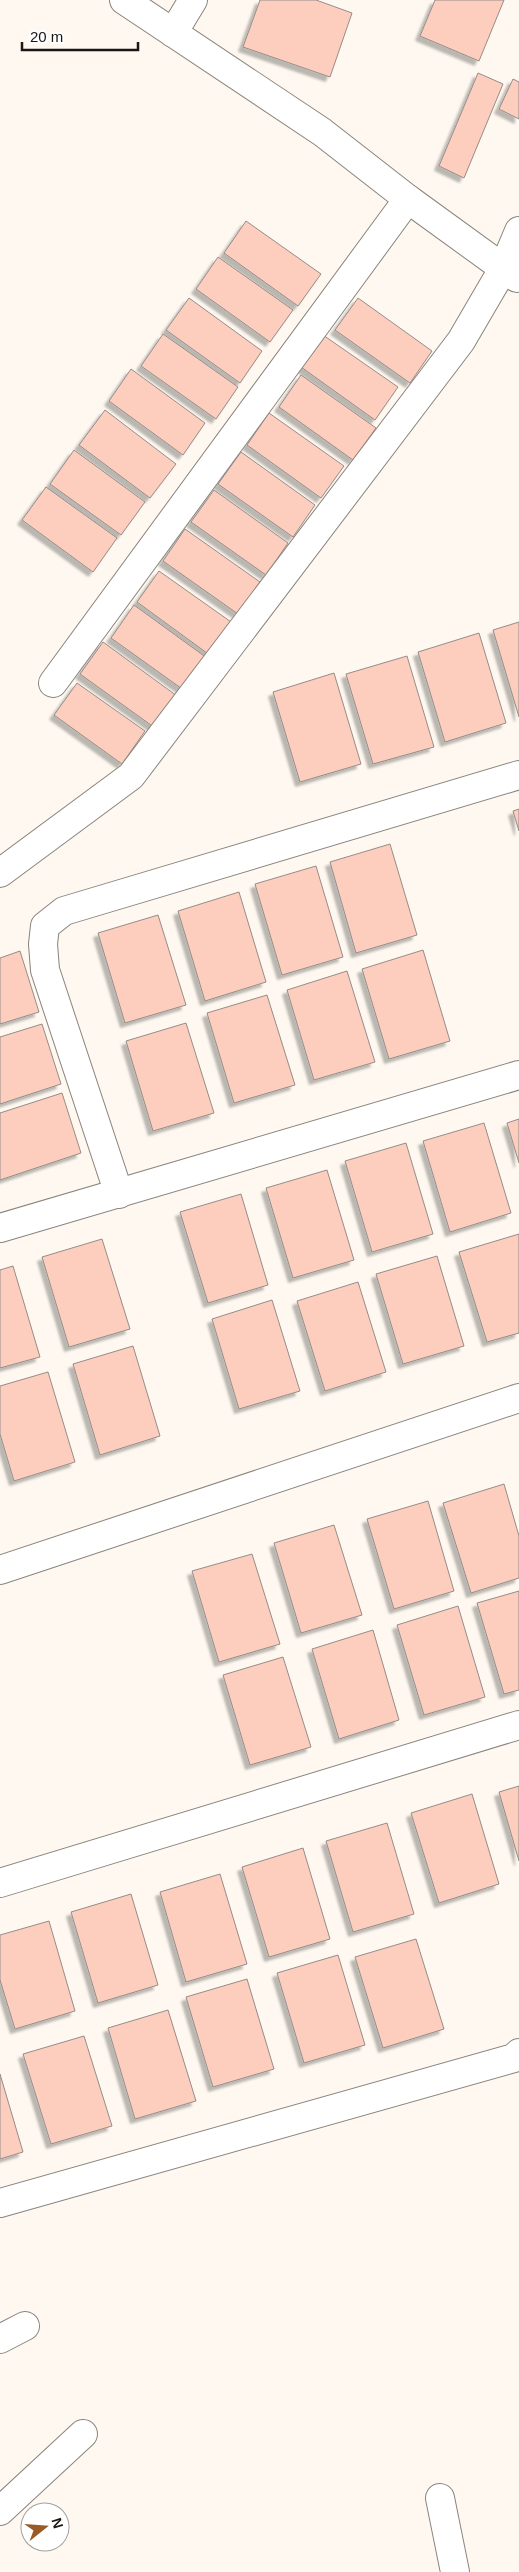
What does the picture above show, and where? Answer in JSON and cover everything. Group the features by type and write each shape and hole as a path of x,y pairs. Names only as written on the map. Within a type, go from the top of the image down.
{"street":[{"path":"124,0 322,132 408,199 511,274"},
{"path":"173,32 193,0"},
{"path":"53,683 408,199"},
{"path":"0,873 131,776 511,274 519,231"},
{"path":"119,1194 45,970 44,926 64,911 519,775"},
{"path":"0,1228 519,1075"},
{"path":"0,1570 519,1398"},
{"path":"0,1883 519,1725"},
{"path":"0,2203 514,2058 519,2053"},
{"path":"0,2339 25,2326"},
{"path":"0,2511 83,2434"},
{"path":"440,2498 455,2572"}],"building":[{"path":"260,0 316,0 352,13 330,77 243,47"},
{"path":"435,0 504,0 479,61 420,36"},
{"path":"478,73 503,84 464,178 439,166"},
{"path":"513,79 519,82 519,119 499,109"},
{"path":"246,221 321,274 298,306 224,253"},
{"path":"218,257 293,310 270,342 196,289"},
{"path":"189,298 262,351 240,383 166,330"},
{"path":"358,298 432,351 410,383 335,330"},
{"path":"163,334 238,387 216,419 141,366"},
{"path":"323,335 398,387 375,420 301,367"},
{"path":"131,369 205,423 183,455 109,401"},
{"path":"301,375 376,428 353,460 279,407"},
{"path":"105,410 176,464 150,498 79,445"},
{"path":"269,413 344,466 321,498 247,445"},
{"path":"74,450 145,502 121,535 50,484"},
{"path":"241,452 315,505 293,537 218,484"},
{"path":"46,487 117,538 93,572 22,520"},
{"path":"214,490 288,543 266,575 191,522"},
{"path":"185,529 260,582 238,614 163,561"},
{"path":"159,571 234,624 211,656 137,602"},
{"path":"134,605 207,658 185,691 111,638"},
{"path":"519,622 519,717 493,630"},
{"path":"479,633 506,723 445,742 418,652"},
{"path":"103,642 177,696 155,728 80,674"},
{"path":"407,656 434,747 373,764 346,674"},
{"path":"334,673 361,764 300,782 273,692"},
{"path":"77,683 145,731 122,764 54,715"},
{"path":"519,809 519,831 513,811"},
{"path":"390,844 417,935 356,953 330,862"},
{"path":"316,866 343,957 282,975 255,884"},
{"path":"239,892 266,982 205,1001 178,911"},
{"path":"158,915 186,1005 125,1023 98,933"},
{"path":"423,950 450,1041 389,1059 362,969"},
{"path":"20,951 39,1012 0,1024 0,958"},
{"path":"347,971 375,1062 314,1080 287,990"},
{"path":"267,995 295,1085 234,1103 207,1013"},
{"path":"186,1023 214,1113 153,1131 126,1041"},
{"path":"42,1024 61,1084 0,1104 0,1037"},
{"path":"62,1093 81,1153 0,1180 0,1113"},
{"path":"519,1119 519,1163 507,1123"},
{"path":"484,1123 511,1213 450,1232 423,1141"},
{"path":"406,1143 433,1234 372,1252 345,1161"},
{"path":"327,1170 354,1260 293,1278 266,1188"},
{"path":"241,1194 268,1285 208,1303 180,1212"},
{"path":"519,1234 519,1333 487,1342 459,1252"},
{"path":"102,1239 130,1329 69,1347 42,1257"},
{"path":"437,1256 464,1346 403,1364 376,1274"},
{"path":"13,1266 40,1357 0,1368 0,1270"},
{"path":"358,1282 386,1372 325,1391 297,1301"},
{"path":"272,1300 300,1391 239,1409 212,1319"},
{"path":"133,1346 160,1436 100,1455 73,1364"},
{"path":"48,1372 75,1462 14,1481 0,1434 0,1386"},
{"path":"504,1484 519,1536 519,1578 471,1593 443,1503"},
{"path":"428,1501 454,1591 394,1609 367,1519"},
{"path":"334,1525 362,1615 301,1633 274,1543"},
{"path":"252,1554 280,1644 219,1662 192,1571"},
{"path":"519,1591 519,1690 504,1694 477,1603"},
{"path":"458,1606 485,1697 424,1715 397,1625"},
{"path":"373,1630 399,1720 339,1739 312,1649"},
{"path":"283,1657 311,1747 250,1765 223,1675"},
{"path":"519,1786 519,1861 499,1792"},
{"path":"472,1794 499,1884 439,1903 411,1813"},
{"path":"387,1823 414,1914 353,1932 326,1841"},
{"path":"303,1848 330,1939 269,1957 242,1867"},
{"path":"220,1874 247,1964 186,1982 160,1892"},
{"path":"131,1894 158,1985 98,2003 71,1912"},
{"path":"49,1921 75,2011 15,2029 0,1980 0,1935"},
{"path":"416,1939 444,2029 383,2048 355,1957"},
{"path":"338,1955 365,2045 304,2063 277,1973"},
{"path":"247,1979 274,2069 213,2087 186,1997"},
{"path":"168,2010 196,2101 135,2119 108,2028"},
{"path":"84,2036 112,2126 51,2144 23,2054"},
{"path":"0,2074 23,2152 0,2159"}]}
